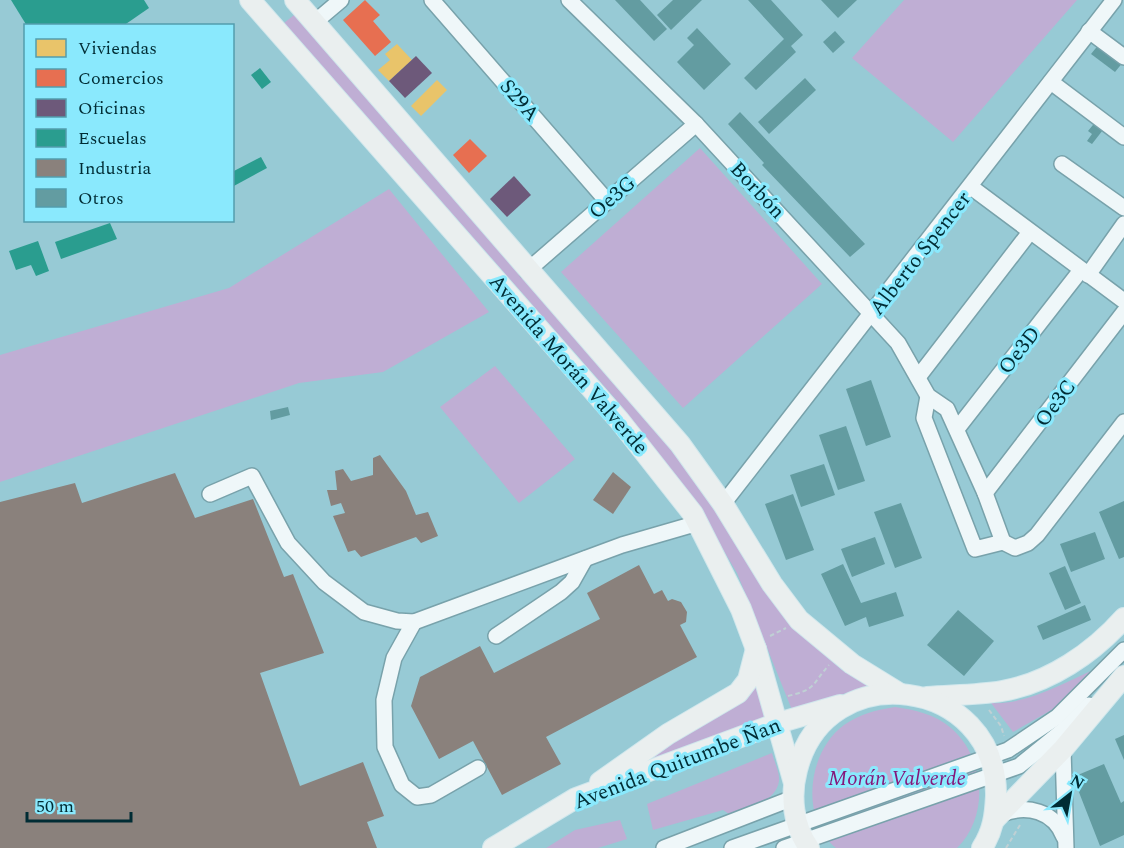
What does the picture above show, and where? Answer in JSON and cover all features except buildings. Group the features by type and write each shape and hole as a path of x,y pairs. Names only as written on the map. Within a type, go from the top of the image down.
{"main road":[{"name":"Avenida Morán Valverde","path":"250,0 619,420 657,466 698,523 759,644 804,841"},
{"name":"Avenida Morán Valverde","path":"295,0 527,271 680,444 723,504 772,584 799,620 839,654 899,693"},
{"path":"268,22 295,0"},
{"path":"793,791 801,754 817,728 840,708 868,696 899,693 927,697 1002,691 1045,677 1082,656 1124,618"},
{"path":"576,798 668,734 738,693 748,680 759,644"},
{"path":"984,845 999,816 1063,749 1124,676"},
{"name":"Avenida Quitumbe Ñan","path":"493,848 576,798 778,723 868,696"},
{"path":"927,697 955,712 976,732 993,766 999,816"}],"street":[{"path":"315,22 341,0"},
{"name":"S29A","path":"432,0 608,201"},
{"name":"Borbón","path":"569,0 696,124 898,343 919,376 928,396 947,409 985,493 1003,542 975,549 924,418 928,396"},
{"name":"Alberto Spencer","path":"723,504 1114,0"},
{"path":"1089,31 1124,57"},
{"path":"1051,82 1124,136"},
{"name":"Oe3G","path":"527,271 696,124"},
{"path":"1062,164 1124,208"},
{"path":"971,187 1124,302"},
{"name":"Oe3D","path":"957,429 1124,224"},
{"path":"919,376 1030,232"},
{"name":"Oe3C","path":"985,493 1124,312"},
{"path":"1003,542 1015,548 1028,543 1037,535 1124,422"},
{"path":"210,494 252,476 288,543 324,582 364,612 414,622 585,559 698,523"},
{"path":"496,636 561,592 572,582 585,559"},
{"path":"414,622 394,658 384,700 385,747 402,785 417,797 431,795 478,768"},
{"path":"993,766 1008,750 1057,717 1124,650"},
{"path":"784,848 993,766 1018,766 1067,728 1124,667"},
{"path":"1063,749 1066,844"},
{"path":"664,848 793,791"},
{"path":"999,816 1020,809 1039,812 1056,823 1066,844"},
{"path":"732,848 804,841"}],"path":[{"path":"759,644 793,624"},
{"path":"772,700 806,692 816,685 839,654"}],"green space":[{"path":"904,0 1077,0 953,142 852,58"},
{"path":"294,15 614,376 696,478 790,624 842,670 869,686 792,710 737,573 697,506 619,403 284,23"},
{"path":"700,148 822,284 683,408 561,272"},
{"path":"389,189 489,312 383,372 299,383 0,482 0,355 229,288"},
{"path":"495,366 575,459 519,503 440,407"},
{"path":"1095,669 1055,708 1013,732 991,703 1004,703 1031,697"},
{"path":"756,686 767,718 624,773"},
{"name":"Morán Valverde","path":"895,707 924,713 945,723 962,740 971,754 977,770 979,804 968,835 957,848 836,848 824,835 817,820 813,803 816,768 822,752 832,737 844,725 856,718"},
{"path":"772,753 779,781 777,788 766,800 729,814 723,810 653,830 647,804"},
{"path":"620,820 627,839 598,848 546,848 575,830"}]}
